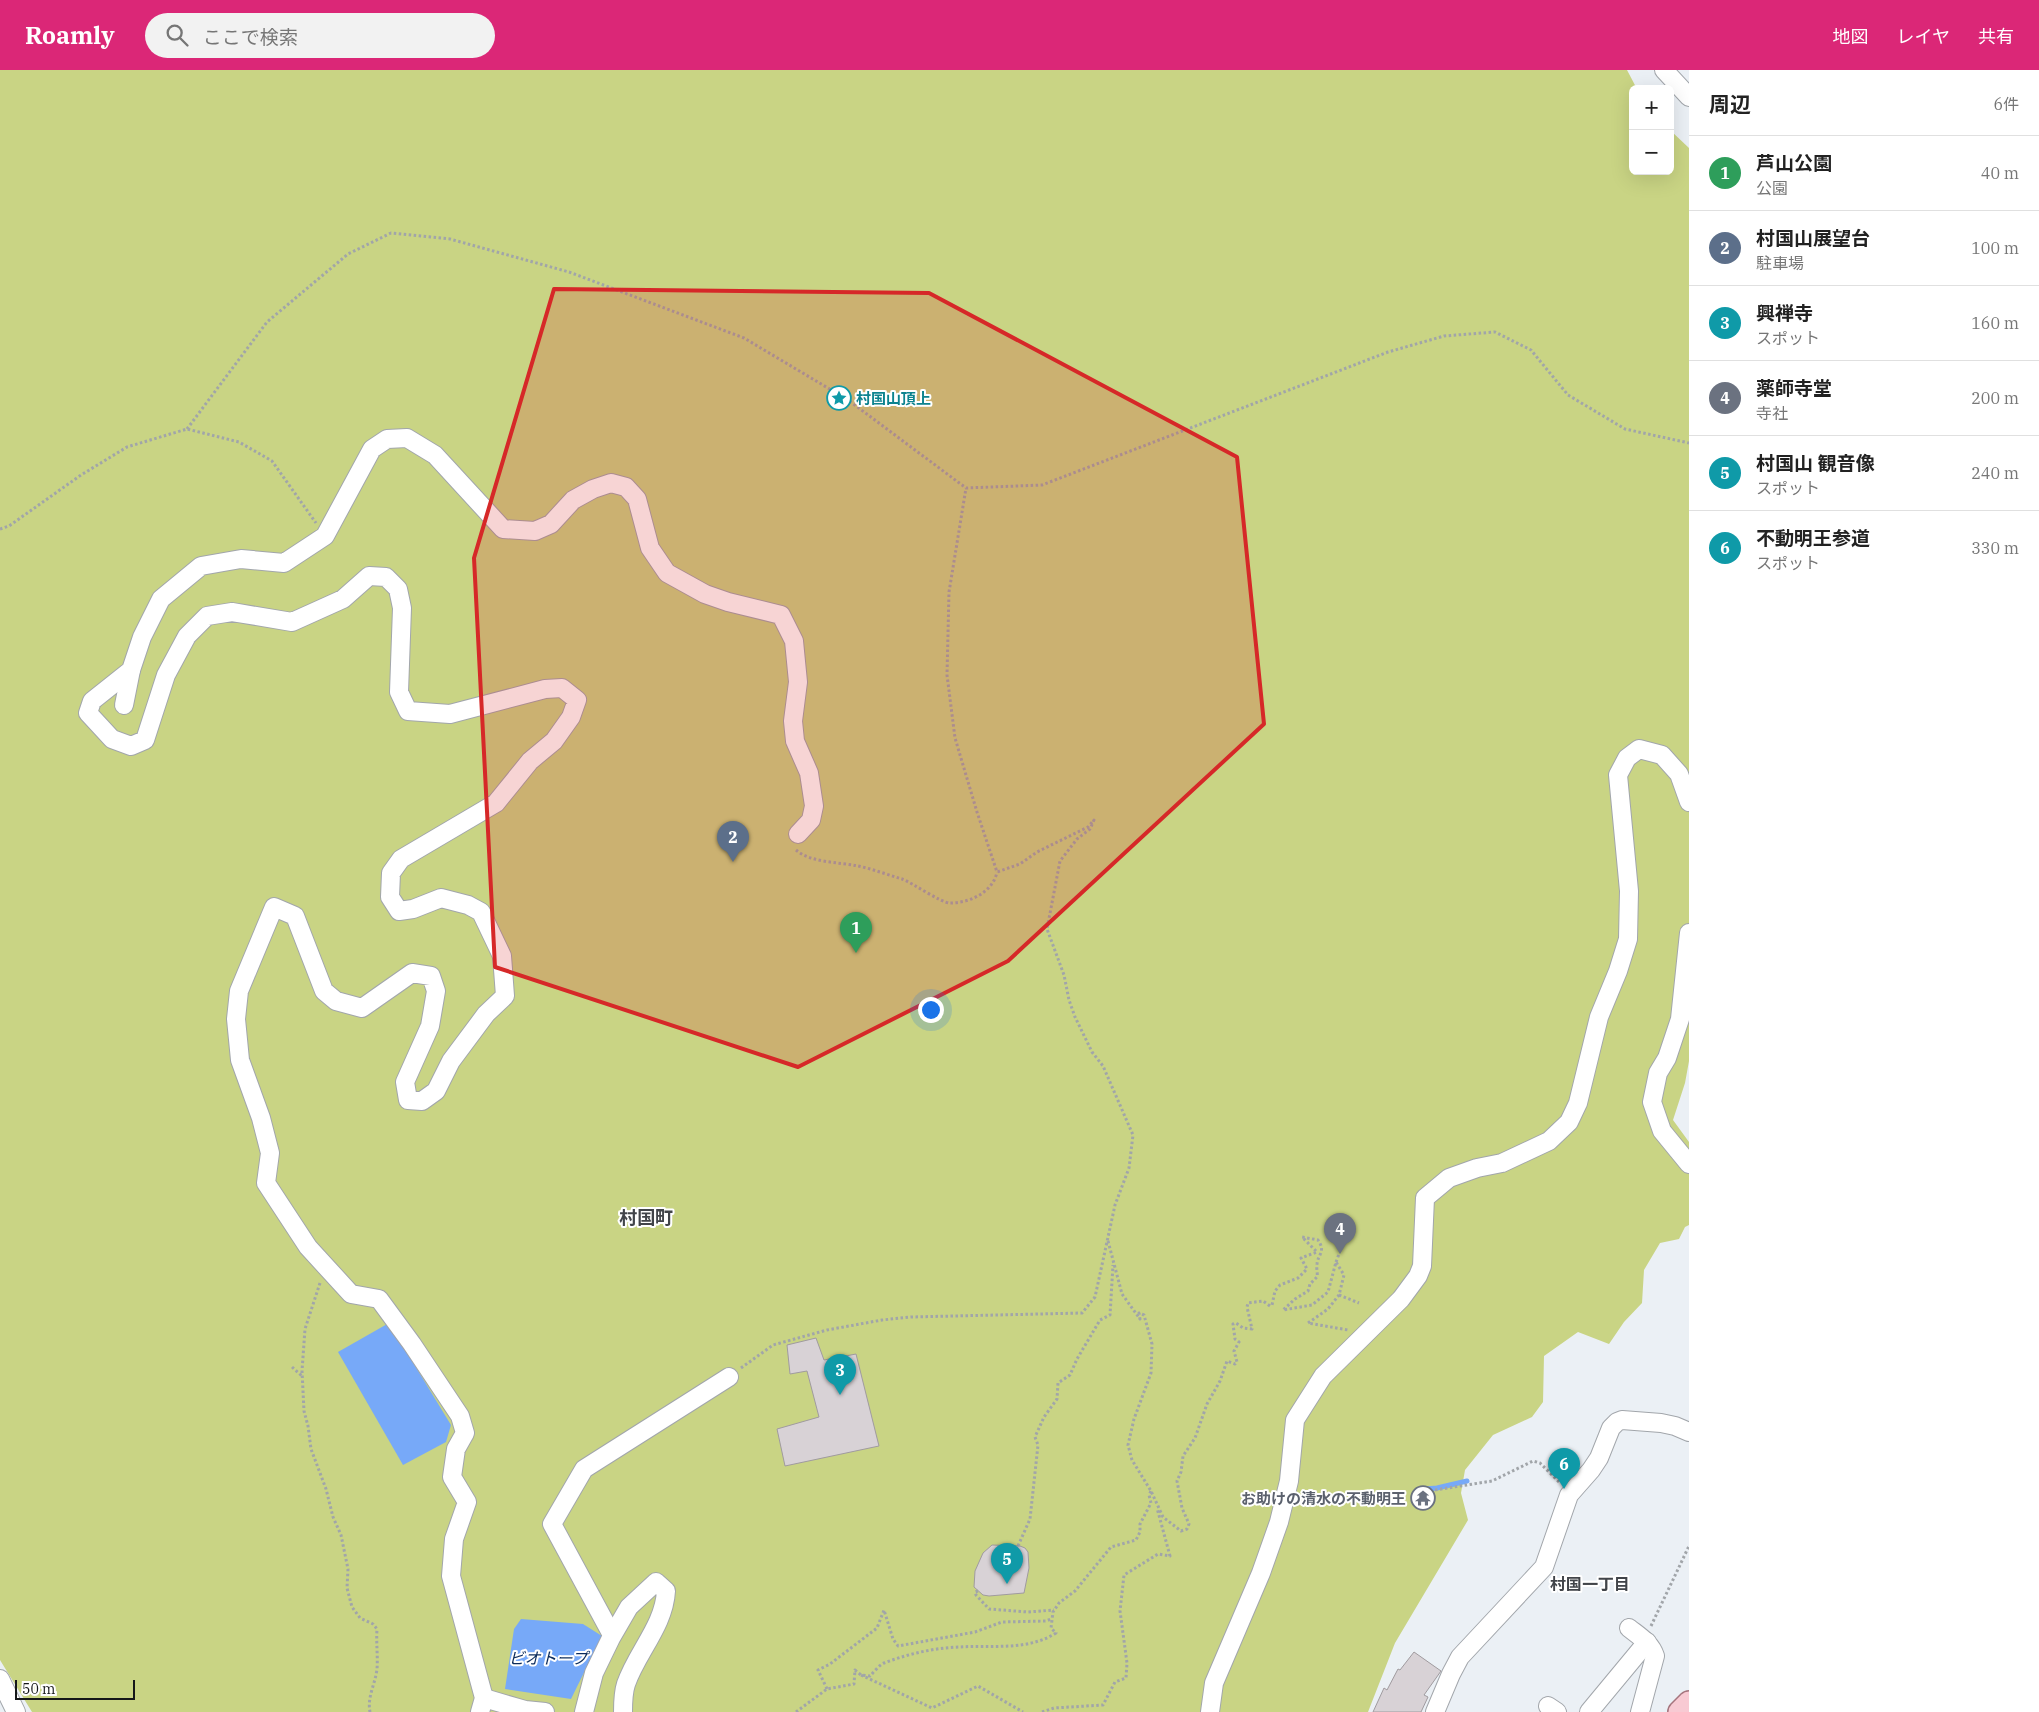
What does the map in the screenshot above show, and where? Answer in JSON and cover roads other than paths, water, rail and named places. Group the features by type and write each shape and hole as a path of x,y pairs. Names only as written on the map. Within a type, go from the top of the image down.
{"main road":[{"path":"1679,1712 1689,1702"}],"street":[{"path":"1664,70 1689,97"},
{"path":"124,705 142,637 161,599 201,566 241,559 284,563 325,536 372,449 387,439 407,438 435,455 503,528 535,531 551,524 573,500 593,488 611,483 626,487 637,499 650,548 668,574 705,594 728,602 781,615 794,641 798,682 793,721 795,741 809,773 814,806 811,820 798,834"},
{"path":"132,670 92,701 88,713 112,739 131,746 145,740 166,675 187,636 207,616 232,612 292,622 343,599 369,576 386,577 398,589 402,608 399,692 408,711 450,714 545,689 562,688 577,700 571,717 554,741 530,761 496,803 401,859 391,873 390,897 399,911 413,910 441,898 468,905 481,912 502,956 505,996 486,1014 451,1061 436,1091 422,1101 408,1100 405,1082 430,1026 436,992 431,976 412,973 362,1008 336,1001 324,991 295,916 274,908 239,991 236,1019 240,1060 262,1118 270,1153 266,1183 308,1247 351,1294 378,1300 412,1344 460,1416 465,1433 456,1449 452,1477 467,1502 454,1539 451,1576 482,1705 545,1712"},
{"path":"1210,1712 1214,1683 1261,1573 1279,1522 1289,1481 1296,1420 1323,1376 1401,1299 1418,1276 1423,1258 1422,1227 1425,1198 1449,1178 1477,1168 1502,1163 1549,1141 1568,1122 1578,1103 1599,1018 1618,971 1628,939 1629,890 1618,775 1627,758 1639,750 1662,754 1679,774 1689,802"},
{"path":"1689,934 1680,1019 1667,1058 1658,1073 1652,1102 1662,1131 1689,1164"},
{"path":"612,1635 552,1524 584,1469 729,1377"},
{"path":"1435,1712 1460,1657 1544,1567 1571,1492 1592,1470 1611,1428 1622,1420 1661,1423 1689,1432"},
{"path":"584,1712 594,1673 612,1635 629,1607 656,1582 666,1591 665,1605 646,1647 625,1686 624,1712"},
{"path":"1629,1628 1646,1641 1652,1648 1655,1656 1640,1712"},
{"path":"1589,1712 1646,1641"},
{"path":"0,1679 16,1712"}],"water":[{"path":"389,1323 451,1425 446,1442 403,1465 338,1352"},
{"name":"ビオトープ","path":"521,1619 583,1624 602,1636 571,1699 505,1689 514,1629"}],"waterway":[{"path":"1425,1489 1467,1481"}],"place":[{"name":"村国山頂上","path":"839,398"},
{"name":"村国山展望台","path":"733,862"},
{"name":"芦山公園","path":"856,953"},
{"name":"薬師寺堂","path":"1340,1254"},
{"name":"興禅寺","path":"840,1395"},
{"name":"不動明王参道","path":"1564,1489"},
{"name":"お助けの清水の不動明王","path":"1423,1498"},
{"name":"村国山 観音像","path":"1007,1584"}],"district":[{"name":"村国町","path":"646,1217"},
{"name":"村国一丁目","path":"1590,1584"}]}
